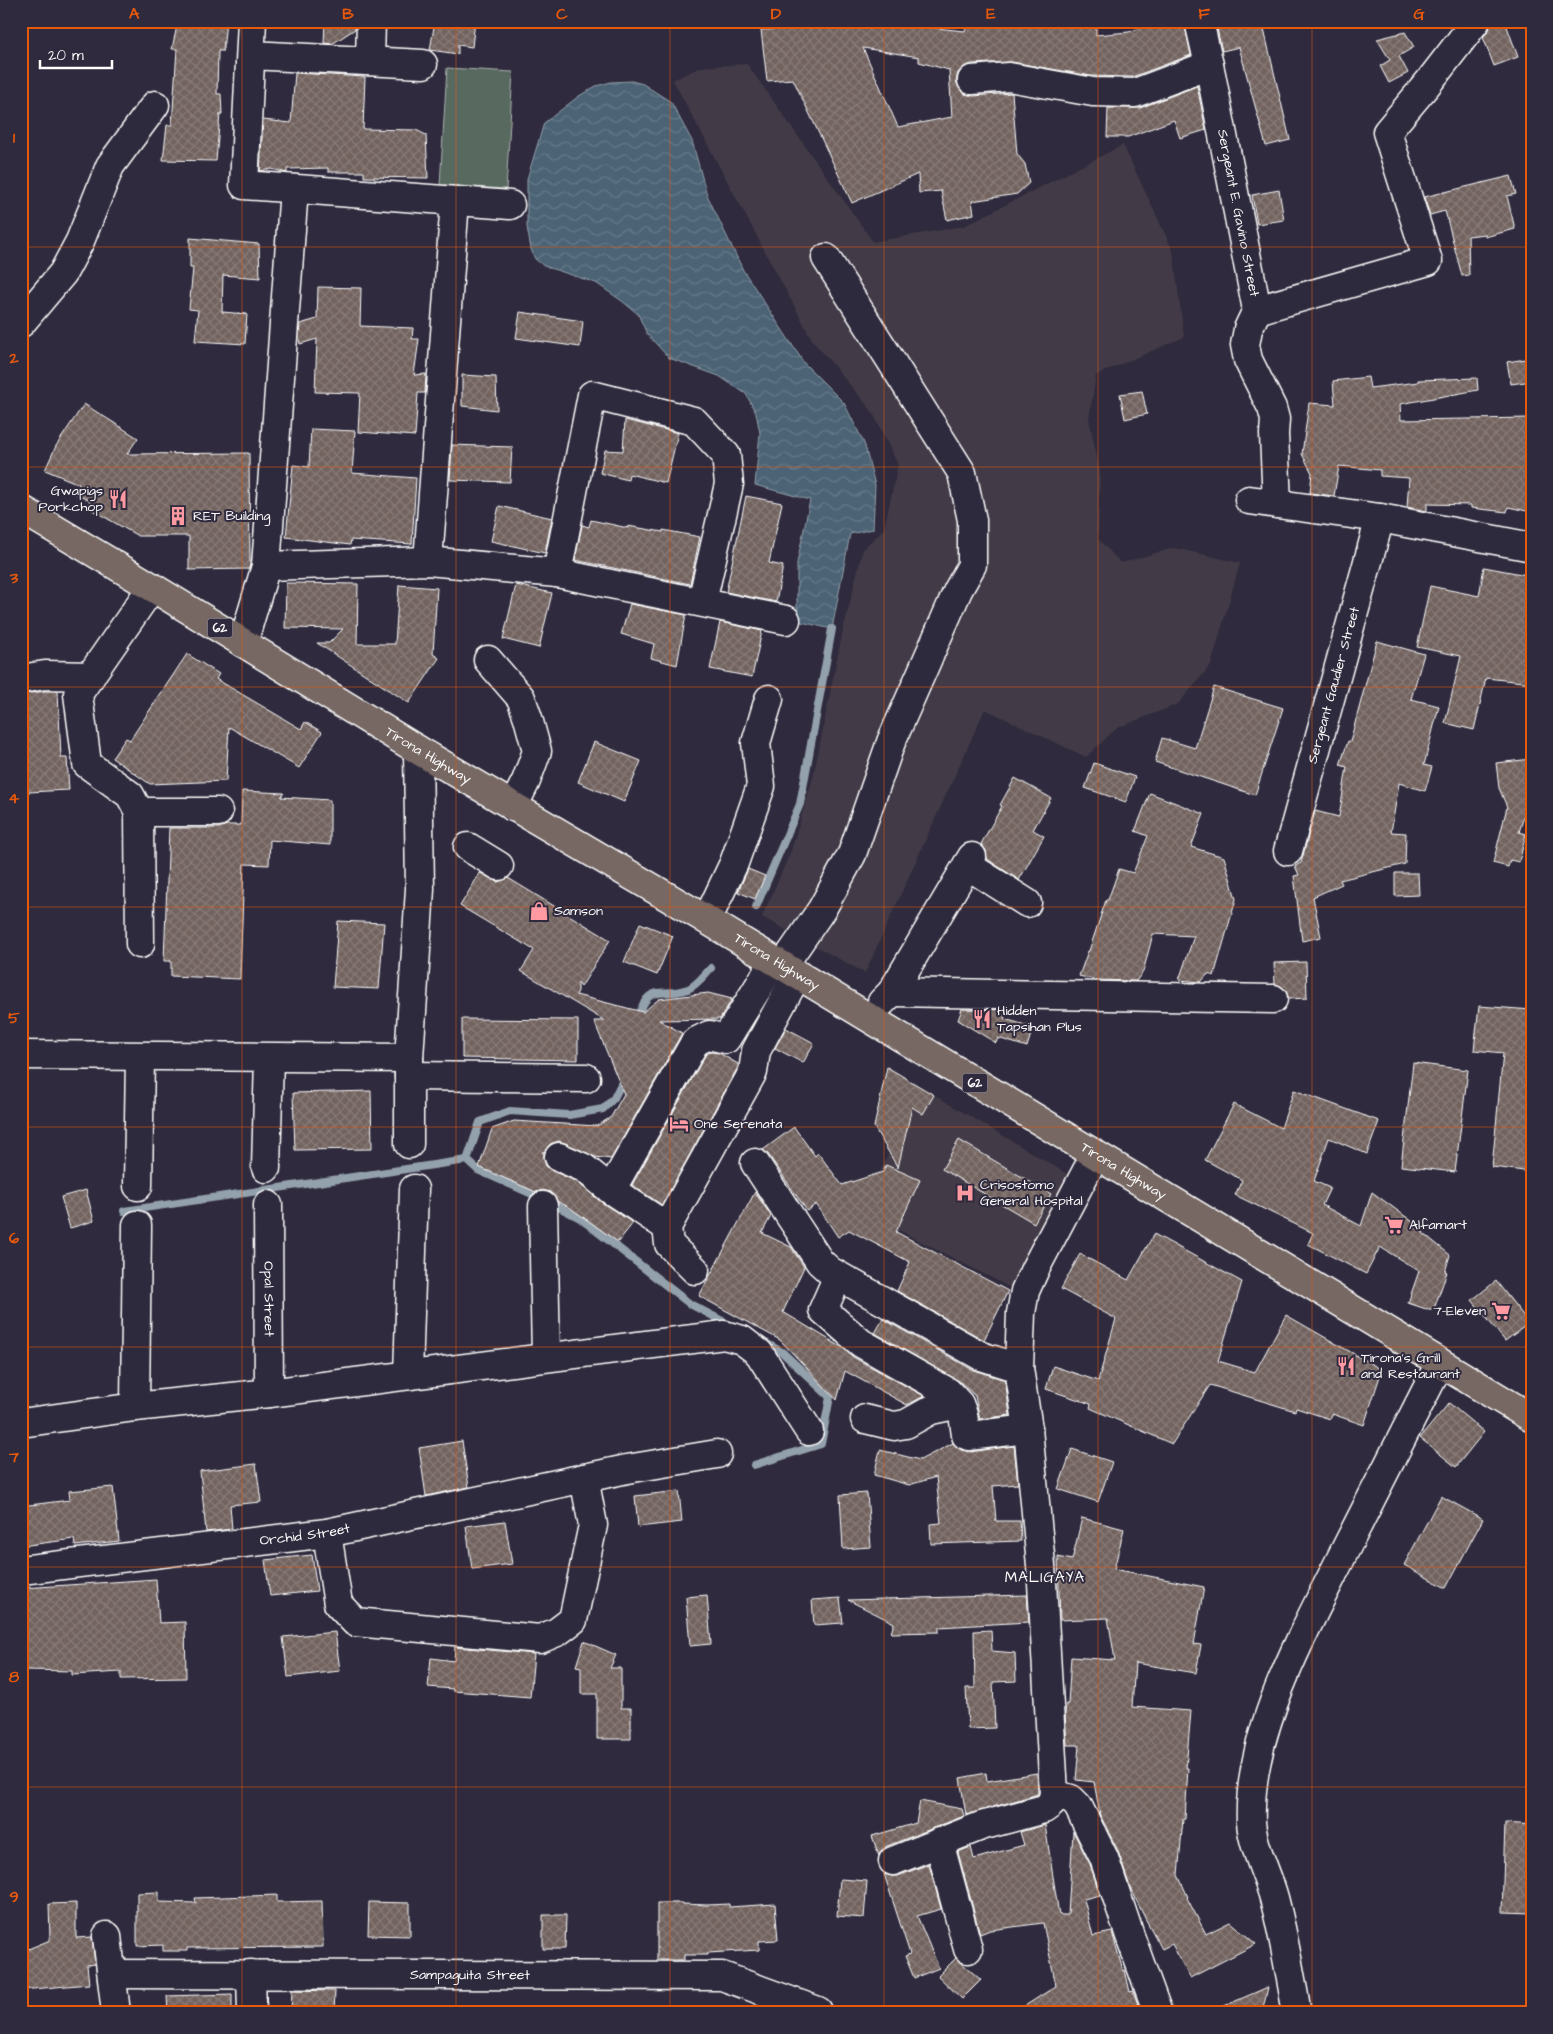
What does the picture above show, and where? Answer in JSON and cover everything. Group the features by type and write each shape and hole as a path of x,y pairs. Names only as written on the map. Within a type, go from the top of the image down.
{"main road":[{"name":"Tirona Highway","path":"21,509 418,750 707,920 1532,1418"}],"street":[{"path":"252,21 244,185 510,205"},
{"path":"370,61 371,21"},
{"name":"Sergeant E. Gavino Street","path":"1199,21 1257,310 1428,262 1387,132 1476,21"},
{"path":"251,55 423,64"},
{"path":"972,80 1009,77 1093,92 1135,94 1209,65"},
{"path":"21,323 63,273 80,241 110,166 155,105"},
{"path":"243,643 266,566 294,189"},
{"path":"428,561 455,201"},
{"path":"726,1039 784,968 822,909 852,854 891,742 958,590 972,566 972,520 962,473 826,258"},
{"path":"1257,310 1248,329 1245,345 1248,360 1272,408 1275,419 1277,504"},
{"path":"558,573 592,395 694,421 726,455 729,484 702,602"},
{"path":"1249,500 1380,518 1532,547"},
{"name":"Sergeant Gaudier Street","path":"1288,851 1380,518"},
{"path":"266,566 428,561 558,573 786,620"},
{"path":"140,944 139,812 130,795 87,764 78,694 152,587"},
{"path":"488,660 521,698 537,751 526,781 513,806"},
{"path":"21,678 45,675 91,676"},
{"path":"707,920 734,863 761,786 756,743 769,700"},
{"path":"409,1144 409,1067 420,889 418,750"},
{"path":"139,812 218,812"},
{"path":"468,847 500,866"},
{"path":"867,1017 892,992 970,861 1027,903"},
{"path":"694,1270 668,1244 667,1227 753,1072 756,1051 784,968"},
{"path":"892,992 1273,999"},
{"path":"611,1190 695,1042 710,1035 756,1051"},
{"path":"21,1056 269,1058 586,1078"},
{"path":"138,1186 140,1056"},
{"path":"266,1168 269,1058"},
{"path":"893,1862 980,1826 1044,1810 1051,1804 1054,1794 1041,1564 1020,1368 1021,1313 1025,1291 1035,1269 1095,1155"},
{"path":"559,1157 584,1168 611,1190 667,1227"},
{"path":"755,1163 820,1262 838,1276 981,1356 1020,1368"},
{"path":"408,1375 414,1189"},
{"name":"Opal Street","path":"268,1205 269,1393"},
{"path":"542,1206 546,1357"},
{"path":"135,1407 137,1225"},
{"path":"838,1276 823,1310 861,1343 948,1392 958,1404 963,1414 965,1433 969,1436 1028,1430"},
{"path":"21,1423 135,1407 269,1393 724,1335 742,1340 759,1354 809,1431"},
{"path":"1297,2013 1287,1950 1274,1896 1259,1856 1251,1823 1252,1786 1261,1744 1278,1689 1305,1630 1440,1363"},
{"path":"865,1419 894,1426 906,1424 931,1410 958,1404"},
{"name":"Orchid Street","path":"21,1570 327,1533 584,1478 717,1454"},
{"path":"327,1533 338,1604 355,1622 540,1639 557,1632 573,1620 593,1526 584,1478"},
{"path":"1054,1794 1071,1799 1078,1806 1104,1858 1158,2013"},
{"path":"939,1842 968,1950"},
{"path":"107,1936 116,2013"},
{"name":"Sampaguita Street","path":"112,1974 722,1976 818,2011 818,2013"},
{"path":"251,1974 252,2013"}],"shaded area":[{"path":"747,64 873,242 964,226 1123,145 1173,251 1184,337 1096,375 1089,419 1100,472 1098,539 1121,563 1174,548 1240,563 1211,665 1178,704 1117,728 1086,757 985,709 865,973 762,917 791,851 813,778 841,639 863,549 884,529 898,465 872,411 813,341 673,80 701,67"},
{"name":"Crisostomo General Hospital","path":"887,1067 1069,1175 1031,1245 1011,1288 862,1211 889,1153 874,1127"}],"green space":[{"path":"447,68 513,72 506,189 440,185"}],"water":[{"path":"632,81 643,84 671,102 692,141 707,195 743,270 804,363 844,403 864,443 875,485 873,529 850,534 832,629 797,621 797,563 810,500 755,485 760,433 756,413 746,394 719,376 669,358 647,334 638,314 622,301 596,283 544,266 535,259 531,249 527,227 527,179 544,123 579,96 596,86 611,82"}],"building":[{"path":"178,21 226,21 223,51 218,51 217,94 221,94 222,114 220,114 216,161 163,160 167,125 172,125 177,49 172,49"},
{"path":"325,21 355,21 355,29 332,44 324,43"},
{"path":"435,21 475,21 472,47 458,45 458,54 430,50"},
{"path":"862,21 917,21 916,26 965,31 967,21 1096,21 1096,35 1129,32 1159,21 1184,21 1191,55 1132,77 1091,76 1012,62 971,64 964,67 958,73 956,81 959,88 965,94 973,96 1012,93 1017,154 1025,164 1029,183 1017,194 972,201 974,214 947,220 941,191 919,193 918,174 852,203 793,79 767,81 761,30 862,24","holes":["863,48 919,57 919,62 949,70 952,117 898,127"]},
{"path":"1226,21 1262,21 1290,140 1266,146 1239,47 1222,51 1216,24"},
{"path":"1491,21 1505,21 1518,57 1494,66 1483,37 1489,30"},
{"path":"1405,32 1414,47 1399,56 1408,73 1389,83 1380,66 1390,60 1377,39"},
{"path":"295,73 365,77 363,129 416,130 426,135 428,178 364,177 364,172 328,172 328,168 287,169 287,173 272,169 260,171 263,120 291,123"},
{"path":"1197,86 1206,130 1180,138 1174,120 1128,137 1107,137 1108,108 1140,108"},
{"path":"1511,176 1516,194 1507,196 1515,229 1485,237 1485,234 1468,236 1469,275 1462,276 1445,211 1430,215 1424,197"},
{"path":"1279,190 1284,220 1257,224 1252,195"},
{"path":"190,238 259,244 260,278 223,275 222,312 247,314 245,344 195,341 198,310 189,309 193,268 190,268"},
{"path":"318,287 361,288 360,326 413,328 412,339 419,339 414,375 426,374 425,393 418,393 415,436 358,432 360,393 315,392 317,339 300,344 299,338 300,324 317,319"},
{"path":"520,312 583,321 580,347 516,338"},
{"path":"1532,358 1532,381 1511,384 1507,362"},
{"path":"462,375 496,377 497,410 462,406"},
{"path":"1368,377 1370,388 1418,382 1418,380 1477,378 1478,390 1400,404 1401,420 1532,418 1532,512 1508,507 1507,512 1471,508 1471,505 1427,504 1427,511 1407,507 1409,478 1380,476 1380,470 1339,466 1334,496 1310,493 1312,473 1302,454 1309,403 1335,405 1333,381"},
{"path":"1142,391 1147,414 1125,419 1120,394"},
{"path":"84,404 138,438 127,454 249,453 249,569 189,570 189,536 138,536 87,507 90,501 74,493 79,484 45,470 56,446"},
{"path":"625,420 678,433 666,483 629,474 628,480 600,473 605,450 623,451"},
{"path":"311,429 355,431 352,473 416,478 412,544 351,540 350,545 286,537 293,465 309,467"},
{"path":"452,445 512,447 510,482 450,480"},
{"path":"746,496 782,503 769,563 783,566 776,602 726,592"},
{"path":"499,506 552,518 545,553 491,541"},
{"path":"591,520 628,528 628,526 663,532 663,530 700,537 690,584 575,560 582,525 589,527"},
{"path":"1484,567 1532,576 1532,683 1486,678 1474,730 1445,723 1461,656 1417,647 1430,586 1479,596"},
{"path":"286,583 358,584 357,644 395,644 399,585 437,588 433,654 439,658 409,703 317,643 329,643 343,629 285,628"},
{"path":"516,585 552,593 539,648 503,639"},
{"path":"630,604 686,615 677,665 651,658 654,644 621,634"},
{"path":"720,622 762,631 752,677 710,669"},
{"path":"1377,641 1424,654 1411,699 1439,706 1424,765 1432,767 1425,791 1399,783 1391,832 1406,833 1405,864 1340,880 1342,884 1313,897 1321,937 1302,941 1294,876 1299,875 1295,866 1301,863 1315,811 1339,817 1347,767 1340,765 1348,741 1350,742"},
{"path":"187,654 219,674 216,679 301,729 305,722 322,732 299,768 229,727 226,781 150,784 112,758 126,738 130,740"},
{"path":"1214,687 1283,708 1255,795 1155,762 1162,738 1195,748"},
{"path":"58,691 61,758 67,758 69,790 28,792 23,694"},
{"path":"594,742 641,761 624,802 578,782"},
{"path":"1532,759 1532,790 1519,832 1526,834 1519,862 1510,860 1508,867 1493,863 1507,807 1499,788 1496,763"},
{"path":"1094,763 1135,777 1126,802 1085,788"},
{"path":"1015,778 1051,798 1033,830 1044,836 1019,880 987,859 986,850 981,844"},
{"path":"242,791 284,793 281,797 330,800 330,845 270,840 269,865 244,864 240,979 171,976 171,961 164,961 169,828 218,828 227,825 241,825"},
{"path":"1150,793 1204,814 1191,847 1224,857 1236,899 1214,976 1208,974 1201,982 1179,980 1194,936 1153,934 1143,972 1136,981 1096,980 1079,976 1119,869 1133,873 1148,836 1135,831"},
{"path":"748,869 765,876 755,899 738,892"},
{"path":"480,873 498,882 508,878 610,940 581,987 578,982 576,995 643,1012 659,999 708,993 732,999 720,1019 659,1020 682,1033 611,1159 595,1157 558,1141 550,1144 542,1152 544,1153 546,1166 552,1171 576,1181 601,1202 633,1223 618,1242 569,1207 558,1202 550,1192 543,1190 536,1192 479,1167 492,1129 514,1121 597,1126 611,1117 624,1094 594,1021 605,1021 521,971 534,950 460,906"},
{"path":"1395,873 1418,873 1419,895 1395,896"},
{"path":"338,921 384,923 379,989 333,987"},
{"path":"640,923 673,936 657,975 624,962"},
{"path":"1306,962 1307,998 1289,999 1286,991 1281,986 1275,984 1274,963"},
{"path":"1479,1006 1532,1010 1532,1172 1492,1167 1503,1053 1474,1050"},
{"path":"962,1009 1008,1010 1004,1019 1033,1027 1027,1047 998,1038 996,1043 958,1020"},
{"path":"462,1019 578,1020 578,1060 462,1058"},
{"path":"786,1028 814,1043 803,1063 775,1048"},
{"path":"711,1052 719,1053 738,1064 738,1067 662,1205 632,1185 706,1054"},
{"path":"1413,1063 1468,1070 1455,1172 1401,1166"},
{"path":"887,1067 934,1095 923,1114 912,1107 898,1168 874,1127"},
{"path":"1294,1090 1379,1121 1367,1154 1329,1138 1314,1181 1330,1188 1322,1205 1361,1226 1372,1192 1424,1230 1423,1233 1450,1255 1445,1272 1447,1272 1434,1309 1426,1309 1408,1303 1419,1271 1380,1247 1366,1274 1308,1244 1313,1233 1235,1195 1242,1180 1205,1160 1234,1104 1281,1128"},
{"path":"371,1091 372,1149 295,1150 293,1093"},
{"path":"794,1127 815,1156 818,1153 842,1185 883,1172 886,1165 920,1180 896,1232 1008,1291 984,1340 897,1291 910,1262 849,1230 838,1237 816,1204 807,1211 768,1154 763,1150"},
{"path":"959,1140 1051,1194 1034,1223 942,1169"},
{"path":"86,1190 94,1221 70,1228 61,1197"},
{"path":"755,1192 771,1216 762,1233 791,1247 804,1267 783,1312 843,1348 853,1357 924,1396 907,1405 845,1371 837,1400 780,1340 699,1296"},
{"path":"1154,1234 1242,1282 1218,1361 1255,1372 1286,1315 1382,1370 1364,1425 1332,1414 1330,1419 1296,1408 1295,1411 1210,1385 1172,1444 1090,1408 1091,1404 1046,1389 1053,1366 1098,1381 1116,1319 1061,1289 1080,1254 1128,1280"},
{"name":"7-Eleven","path":"1496,1281 1529,1323 1505,1341 1472,1300"},
{"path":"883,1319 973,1370 1005,1380 1010,1415 980,1419 975,1396 959,1381 875,1333"},
{"path":"1449,1403 1484,1432 1456,1467 1420,1438"},
{"path":"462,1441 469,1487 426,1496 419,1448"},
{"path":"953,1443 961,1450 970,1452 1014,1446 1018,1484 993,1486 996,1521 1020,1521 1021,1541 931,1544 930,1524 941,1523 936,1477 909,1485 874,1475 880,1450 920,1460"},
{"path":"1072,1449 1112,1462 1098,1502 1058,1489"},
{"path":"256,1464 261,1502 230,1505 232,1529 206,1532 200,1471"},
{"path":"113,1487 119,1541 75,1546 74,1539 21,1546 21,1506 70,1500 69,1491"},
{"path":"679,1491 682,1522 638,1527 635,1496"},
{"path":"867,1493 871,1547 843,1549 840,1495"},
{"path":"1441,1496 1483,1519 1446,1588 1404,1565"},
{"path":"1082,1518 1124,1529 1114,1569 1204,1587 1194,1644 1201,1645 1196,1673 1135,1663 1132,1707 1191,1711 1186,1768 1188,1768 1185,1819 1183,1819 1178,1875 1187,1898 1206,1934 1230,1922 1256,1944 1190,1978 1172,1944 1162,1949 1145,1918 1130,1887 1118,1851 1100,1815 1094,1782 1076,1780 1079,1745 1067,1745 1065,1713 1066,1704 1068,1704 1071,1657 1115,1660 1108,1618 1060,1620 1058,1557 1072,1560"},
{"path":"505,1521 512,1564 472,1569 466,1526"},
{"path":"312,1555 317,1591 270,1596 265,1560"},
{"path":"156,1579 159,1623 185,1622 186,1678 121,1679 121,1672 72,1675 72,1671 25,1670 26,1625 24,1588"},
{"path":"707,1595 711,1644 690,1646 686,1597"},
{"path":"1027,1595 1029,1622 939,1627 939,1632 891,1633 894,1623 848,1600"},
{"path":"840,1598 843,1623 814,1625 812,1600"},
{"path":"991,1630 992,1651 1015,1653 1016,1681 993,1682 995,1728 968,1729 966,1688 975,1688 974,1631"},
{"path":"335,1632 340,1671 288,1677 283,1637"},
{"path":"584,1641 616,1655 610,1668 621,1668 621,1708 631,1708 631,1739 597,1739 597,1694 581,1694 581,1667 576,1666"},
{"path":"455,1647 534,1654 530,1697 453,1691 453,1689 428,1687 431,1658 454,1661"},
{"path":"986,1773 987,1781 1037,1773 1038,1794 966,1815 960,1778"},
{"path":"920,1801 962,1809 964,1816 887,1846 881,1851 879,1856 872,1836 916,1823"},
{"path":"1505,1823 1532,1825 1532,1913 1502,1912"},
{"path":"1045,1825 1059,1915 1068,1915 1073,1831 1090,1864 1100,1895 1084,1899 1093,1936 1112,1932 1123,1971 1125,1970 1130,1992 1133,1991 1141,2013 1014,2013 1056,1986 1043,1923 990,1930 980,1934 958,1852 971,1847 974,1859 1024,1845 1020,1832"},
{"path":"929,1864 941,1909 917,1916 939,1968 914,1978 905,1956 910,1954 884,1874 898,1876"},
{"path":"840,1879 867,1881 864,1918 837,1916"},
{"path":"159,1892 159,1902 196,1903 195,1898 277,1895 277,1902 322,1901 323,1947 187,1948 187,1951 163,1951 163,1945 137,1946 137,1893"},
{"path":"369,1902 410,1903 410,1936 368,1935"},
{"path":"76,1903 76,1938 92,1937 95,1964 87,1965 89,1984 21,1990 21,1952 50,1940 49,1904"},
{"path":"657,1903 729,1904 729,1907 775,1904 778,1940 759,1941 759,1950 708,1953 708,1955 684,1955 684,1960 657,1960"},
{"path":"543,1915 566,1915 565,1949 543,1949"},
{"path":"956,1958 981,1980 962,1999 938,1976"},
{"path":"1268,1987 1262,2013 1208,2013"},
{"path":"292,1990 335,1991 334,2013 291,2013"},
{"path":"232,1994 232,2013 168,2013 167,1996"}],"waterway":[{"path":"756,907 800,804 832,629"},
{"path":"637,1019 646,999 651,995 688,989 711,968"},
{"path":"624,1078 614,1098 603,1109 569,1115 510,1111 480,1122 467,1160 478,1170 539,1197 580,1218 690,1304 732,1326"},
{"path":"124,1211 467,1160"},
{"path":"754,1465 821,1444 830,1397 782,1352 762,1341"}],"place":[{"name":"Gwapigs Porkchop","path":"118,499"},
{"name":"RET Building","path":"178,516"},
{"name":"Samson","path":"539,911"},
{"name":"Hidden Tapsihan Plus","path":"982,1019"},
{"name":"One Serenata","path":"679,1124"},
{"name":"Crisostomo General Hospital","path":"965,1193"},
{"name":"Alfamart","path":"1394,1225"},
{"name":"7-Eleven","path":"1501,1311"},
{"name":"Tirona's Grill and Restaurant","path":"1346,1366"}],"district":[{"name":"MALIGAYA","path":"1045,1577"}]}
